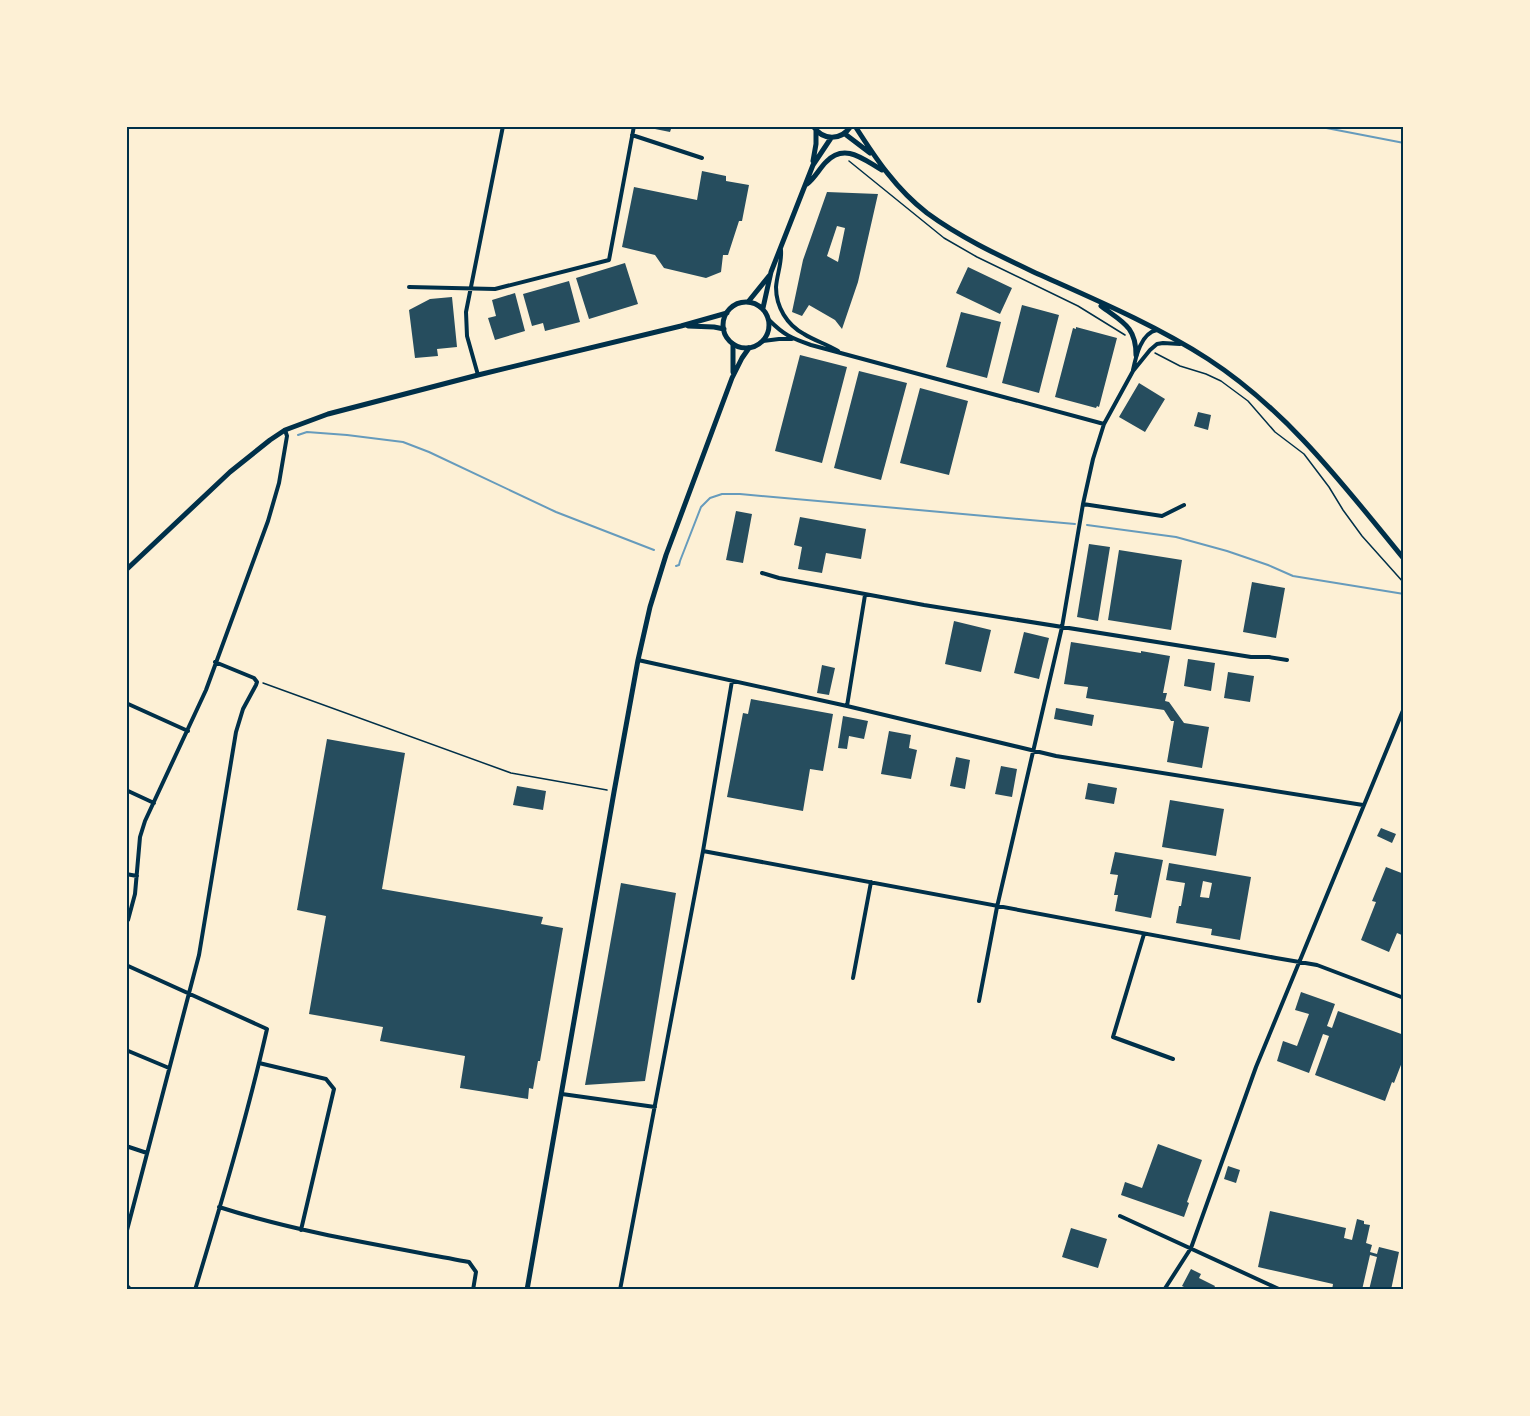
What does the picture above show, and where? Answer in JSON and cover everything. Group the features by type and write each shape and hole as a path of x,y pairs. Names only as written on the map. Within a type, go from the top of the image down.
{"main road":[{"path":"814,128 820,134 831,138 845,134 853,126 885,172"},
{"path":"813,165 816,144 814,128"},
{"path":"845,134 874,156"},
{"path":"763,308 771,272 813,165 831,138"},
{"path":"805,185 813,179 828,159 840,153 862,157 885,172 927,212 957,233 1007,260 1158,330 1185,345 1233,376 1295,430 1343,484 1404,559"},
{"path":"748,302 771,272"},
{"path":"1093,299 1133,333 1136,355"},
{"path":"748,302 763,308 769,320 767,335 763,341 749,348 734,344 724,329 723,324 727,313 736,304 748,302"},
{"path":"126,570 230,472 285,430 328,414 727,313"},
{"path":"681,326 724,329"},
{"path":"732,378 734,344"},
{"path":"527,1290 614,792 651,599 732,378 749,348"}],"street":[{"path":"478,375 467,336 466,312 503,126"},
{"path":"409,286 470,290 495,289 609,260 634,126"},
{"path":"632,135 702,158"},
{"path":"781,248 776,290 785,317 790,324 804,334 841,353"},
{"path":"769,320 781,332 795,339 1104,424"},
{"path":"1133,371 1136,355 1149,333 1158,330"},
{"path":"763,341 795,339"},
{"path":"979,1000 1062,627 1083,504 1104,424 1133,371 1150,350 1157,344 1163,343 1185,345"},
{"path":"127,922 135,894 140,837 206,690 268,520 279,483 287,436 285,430"},
{"path":"1083,504 1162,516 1184,505"},
{"path":"762,573 865,595 1251,657 1287,660"},
{"path":"847,706 865,595"},
{"path":"638,660 847,706 1033,752 1363,805"},
{"path":"126,1234 199,955 236,732 243,709 257,682 254,678 215,662"},
{"path":"620,1290 703,851 732,681"},
{"path":"126,703 188,731"},
{"path":"1164,1290 1191,1248 1257,1067 1404,708"},
{"path":"126,790 154,803"},
{"path":"703,851 1300,961 1317,965 1404,998"},
{"path":"126,874 137,876"},
{"path":"853,978 871,882"},
{"path":"1144,934 1113,1037 1173,1059"},
{"path":"126,965 267,1029 260,1063 196,1290"},
{"path":"126,1050 169,1068"},
{"path":"260,1063 326,1079 334,1089 301,1230"},
{"path":"562,1094 655,1107"},
{"path":"126,1146 147,1152"},
{"path":"219,1207 301,1230 469,1262 476,1272 472,1290"},
{"path":"1120,1216 1281,1290"},
{"path":"126,1286 130,1290"}],"path":[{"path":"257,682 511,773 614,792"}],"building":[{"path":"655,126 672,126 670,132 655,129"},
{"path":"702,171 726,176 726,181 749,185 742,221 739,221 728,255 723,255 721,272 706,278 664,268 655,255 622,247 634,187 697,200"},
{"path":"827,192 878,194 858,282 842,329 835,320 809,305 802,316 792,312 803,260","holes":["837,226 845,228 838,262 827,256"]},
{"path":"625,263 638,304 589,319 576,278"},
{"path":"968,267 1012,288 1000,314 956,293"},
{"path":"569,281 580,322 545,331 543,323 532,326 523,294"},
{"path":"515,293 525,331 495,340 488,318 496,316 492,300"},
{"path":"452,297 457,347 437,349 438,356 415,358 409,310 430,299"},
{"path":"1022,305 1059,315 1039,393 1002,383"},
{"path":"961,312 1001,322 987,378 946,367"},
{"path":"1076,327 1117,338 1099,407 1096,408 1055,397 1073,328 1076,329"},
{"path":"800,355 847,367 822,463 775,451"},
{"path":"859,371 907,383 881,480 834,468"},
{"path":"1139,383 1165,399 1145,432 1119,417"},
{"path":"920,388 968,401 949,475 900,463"},
{"path":"1198,412 1211,415 1208,430 1194,426"},
{"path":"736,511 752,514 743,563 726,560"},
{"path":"800,517 866,529 861,559 826,553 822,573 798,569 802,547 794,545"},
{"path":"1089,544 1110,547 1098,621 1077,617"},
{"path":"1119,550 1182,560 1171,630 1108,620"},
{"path":"1252,582 1285,588 1276,638 1243,632"},
{"path":"954,621 991,630 981,672 945,664"},
{"path":"1024,632 1049,638 1039,679 1014,673"},
{"path":"1071,642 1170,656 1163,693 1167,693 1165,701 1169,702 1184,723 1209,727 1202,768 1167,762 1174,721 1171,721 1164,710 1086,698 1088,687 1064,684"},
{"path":"1188,659 1215,663 1211,691 1184,686"},
{"path":"822,665 835,668 829,695 817,693"},
{"path":"1228,672 1254,676 1250,702 1224,698"},
{"path":"751,699 833,714 823,771 810,769 803,811 727,797 743,713 748,714"},
{"path":"1056,708 1094,715 1092,726 1054,719"},
{"path":"843,716 868,721 864,739 849,736 847,749 838,748"},
{"path":"889,731 911,735 909,748 917,750 911,779 881,774"},
{"path":"327,739 405,753 382,889 543,917 541,924 563,928 540,1061 538,1061 533,1089 529,1088 528,1099 460,1088 465,1056 380,1041 383,1027 309,1014 326,916 297,910"},
{"path":"956,757 970,760 965,789 950,786"},
{"path":"1001,766 1017,769 1012,797 995,794"},
{"path":"1088,783 1117,788 1114,804 1085,799"},
{"path":"517,786 546,791 543,810 513,805"},
{"path":"1170,800 1224,809 1216,856 1162,847"},
{"path":"1381,828 1396,834 1392,843 1377,836"},
{"path":"1115,852 1163,860 1151,918 1115,911 1118,895 1114,895 1118,875 1110,874"},
{"path":"1169,863 1251,877 1240,940 1211,935 1212,929 1176,923 1185,883 1166,880","holes":["1203,881 1212,883 1209,898 1200,897"]},
{"path":"1386,867 1404,874 1404,936 1397,933 1389,952 1361,940 1376,902 1372,901"},
{"path":"621,883 676,893 645,1081 585,1085"},
{"path":"1301,992 1335,1004 1327,1026 1332,1028 1338,1011 1404,1035 1404,1057 1385,1101 1315,1075 1329,1036 1323,1034 1309,1073 1277,1061 1283,1041 1297,1046 1309,1014 1295,1010"},
{"path":"1158,1144 1202,1160 1184,1217 1121,1195 1125,1182 1142,1188"},
{"path":"1228,1166 1240,1170 1236,1183 1224,1179"},
{"path":"1270,1211 1346,1228 1344,1238 1352,1240 1357,1219 1364,1221 1364,1224 1370,1225 1366,1243 1372,1245 1370,1252 1377,1254 1379,1247 1399,1252 1391,1290 1369,1290 1377,1257 1370,1255 1362,1290 1332,1290 1333,1284 1258,1267"},
{"path":"1071,1228 1107,1239 1098,1268 1062,1257"},
{"path":"1191,1269 1201,1274 1199,1278 1215,1286 1213,1290 1190,1290 1182,1286"}],"waterway":[{"path":"1316,126 1404,143"},
{"path":"298,435 307,432 403,442 556,512 654,550"},
{"path":"676,566 679,565 701,507 710,498 722,494 1075,524"},
{"path":"1087,525 1176,537 1227,551 1293,576 1404,594"}]}
